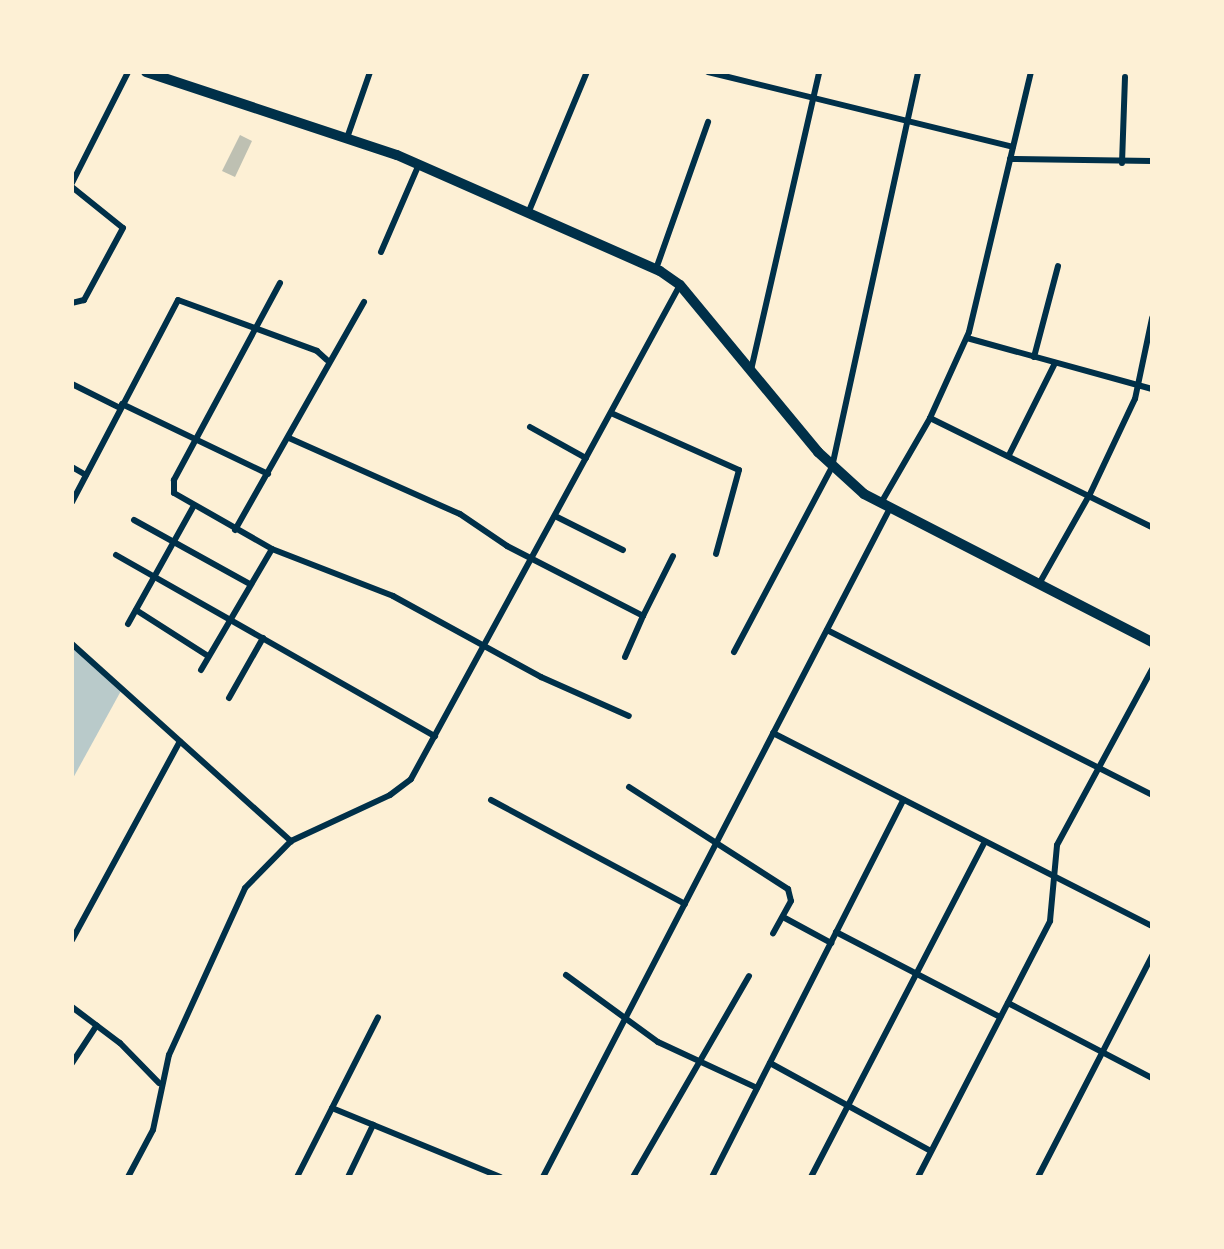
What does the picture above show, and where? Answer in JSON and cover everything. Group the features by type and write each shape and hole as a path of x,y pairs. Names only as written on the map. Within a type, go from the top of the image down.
{"highway":[{"path":"146,72 419,164 656,269 680,285 832,467 886,505 1152,642"}],"street":[{"path":"72,303 84,300 123,228 72,185 128,72"},
{"path":"347,138 370,72"},
{"path":"529,211 587,72"},
{"path":"708,72 1013,147"},
{"path":"751,370 819,72"},
{"path":"734,652 832,467 918,72"},
{"path":"543,1177 827,630 967,338 1031,72"},
{"path":"1122,163 1125,77"},
{"path":"656,269 708,122"},
{"path":"1010,159 1122,163 1152,161"},
{"path":"381,252 419,164"},
{"path":"1034,357 1058,266"},
{"path":"280,283 174,480 178,498 272,549 393,596 484,645 629,716"},
{"path":"128,1177 153,1130 159,1083 210,957 245,888 291,841 390,795 411,779 680,285"},
{"path":"72,502 178,300 317,351 327,360"},
{"path":"235,530 289,438 327,360 364,302"},
{"path":"1039,584 1090,494 1139,385 1152,318"},
{"path":"967,338 1152,389"},
{"path":"1009,455 1055,363"},
{"path":"72,384 268,474"},
{"path":"611,413 739,470 716,554"},
{"path":"930,418 1152,527"},
{"path":"530,427 586,458"},
{"path":"289,438 466,517 532,558 643,616"},
{"path":"72,467 86,475"},
{"path":"128,624 193,507"},
{"path":"555,516 623,550"},
{"path":"134,520 250,584"},
{"path":"201,670 272,549"},
{"path":"116,555 435,736"},
{"path":"625,657 673,556"},
{"path":"136,610 208,656"},
{"path":"827,630 1152,795"},
{"path":"229,698 263,638"},
{"path":"72,644 291,841"},
{"path":"918,1177 1050,921 1051,876 1057,845 1152,669"},
{"path":"773,733 1152,926"},
{"path":"72,940 180,741"},
{"path":"629,787 788,889 791,901 773,933"},
{"path":"491,800 685,904"},
{"path":"712,1177 903,800"},
{"path":"811,1177 985,842"},
{"path":"783,917 831,943"},
{"path":"836,932 1000,1017"},
{"path":"1038,1177 1152,956"},
{"path":"566,975 698,1064 757,1088"},
{"path":"633,1177 749,976"},
{"path":"1008,1003 1152,1078"},
{"path":"72,1007 97,1025 159,1083"},
{"path":"297,1177 378,1017"},
{"path":"72,1063 97,1025"},
{"path":"770,1063 931,1151"},
{"path":"332,1108 500,1177"},
{"path":"348,1177 373,1125"}],"shaded area":[{"path":"72,644 122,689 72,780"}],"building":[{"path":"240,135 252,141 235,177 222,171"}]}
